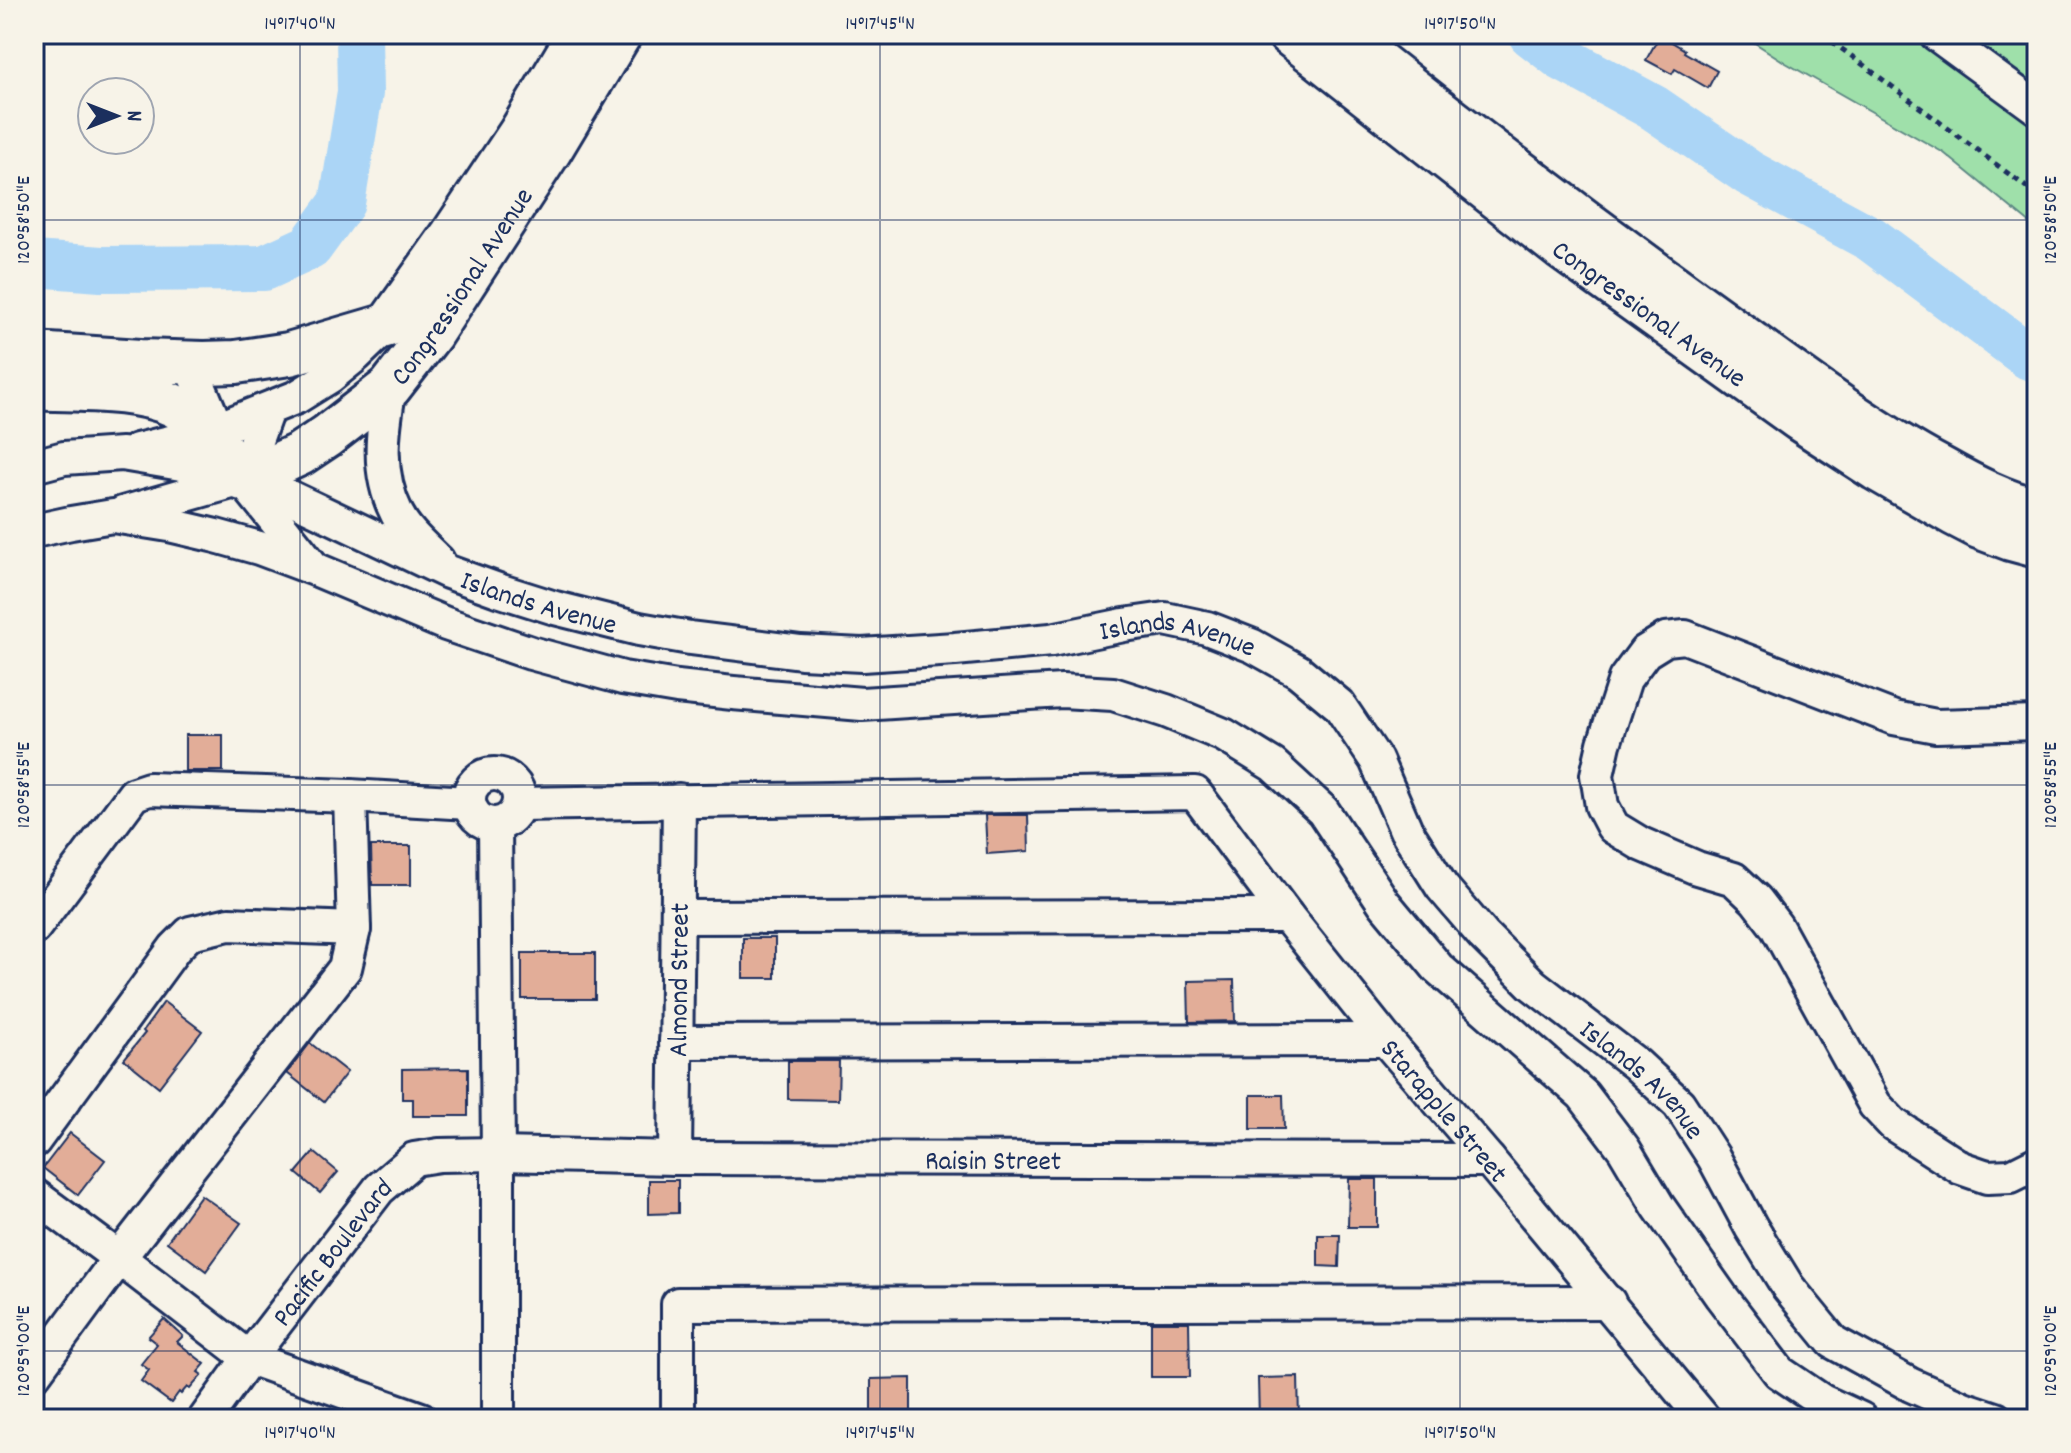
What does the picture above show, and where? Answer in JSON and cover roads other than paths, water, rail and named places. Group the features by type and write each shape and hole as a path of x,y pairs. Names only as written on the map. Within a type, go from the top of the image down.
{"main road":[{"name":"Congressional Avenue","path":"34,354 236,362 265,359 388,325 520,133 579,34"},
{"name":"Congressional Avenue","path":"242,479 300,454 390,387 431,334 551,149 620,34"},
{"name":"Congressional Avenue","path":"1289,34 1561,248 1799,419 1954,514 2000,535 2037,546"},
{"name":"Congressional Avenue","path":"1342,34 1588,225 1819,392 1886,437 1948,473 1993,495 2037,510"},
{"path":"34,388 131,394 179,408 212,431 242,479"}],"street":[{"path":"1936,34 2037,108"},
{"name":"Congressional Avenue","path":"122,454 212,431 297,397 329,377 388,325"},
{"path":"189,362 212,431"},
{"path":"390,387 381,453 385,484 398,516 448,572"},
{"path":"267,410 242,479 315,569"},
{"name":"Islands Avenue","path":"34,466 64,458 122,454 205,468 281,493 448,572 555,608 639,629 748,646 862,655 955,649 1051,640 1165,619 1207,628 1253,646 1298,671 1339,705 1376,760 1406,830 1442,887 1483,935 1533,985 1636,1064 1679,1104 1714,1158 1788,1287 1833,1342 1911,1385 1996,1419"},
{"name":"Congressional Avenue","path":"113,516 242,479"},
{"name":"Islands Avenue","path":"34,531 113,516 216,536 315,569 446,624 531,653 623,678 733,693 862,704 1062,691 1113,694 1166,711 1224,735 1273,765 1323,811 1384,903 1438,968 1583,1095 1624,1149 1658,1206 1721,1296 1779,1372 1822,1401 1861,1419"},
{"path":"2037,723 1936,726 1894,718 1685,637 1666,639 1645,652 1625,679 1597,775 1602,806 1613,827 1641,844 1697,868 1734,879 1756,900 1776,926 1875,1105 1893,1124 1961,1168 1987,1177 2011,1176 2037,1163"},
{"path":"862,655 862,704"},
{"path":"498,1419 498,1154 507,814 517,788 498,774 483,776 476,781 469,795 469,803 476,816 488,824 507,814 679,800"},
{"path":"34,928 134,794 149,789 469,803"},
{"name":"Starapple Street","path":"679,800 1195,793 1287,916 1386,1040 1609,1302 1704,1419"},
{"path":"34,1374 119,1258 345,968 354,929 350,796"},
{"name":"Almond Street","path":"675,1158 679,800"},
{"path":"679,917 1287,916"},
{"path":"34,1141 175,948 190,933 229,924 354,929"},
{"path":"676,1042 1386,1040"},
{"name":"Raisin Street","path":"498,1154 675,1158 1489,1160"},
{"name":"Pacific Boulevard","path":"205,1419 379,1189 414,1159 439,1155 498,1154"},
{"path":"34,1195 249,1358 421,1419"},
{"path":"678,1419 678,1304 1609,1302"}],"waterway":[{"path":"34,264 101,269 264,268 310,247 342,203 360,93 359,34"},
{"path":"1531,34 1562,58 1654,108 1749,173 1871,239 2029,357 2037,359"}]}
